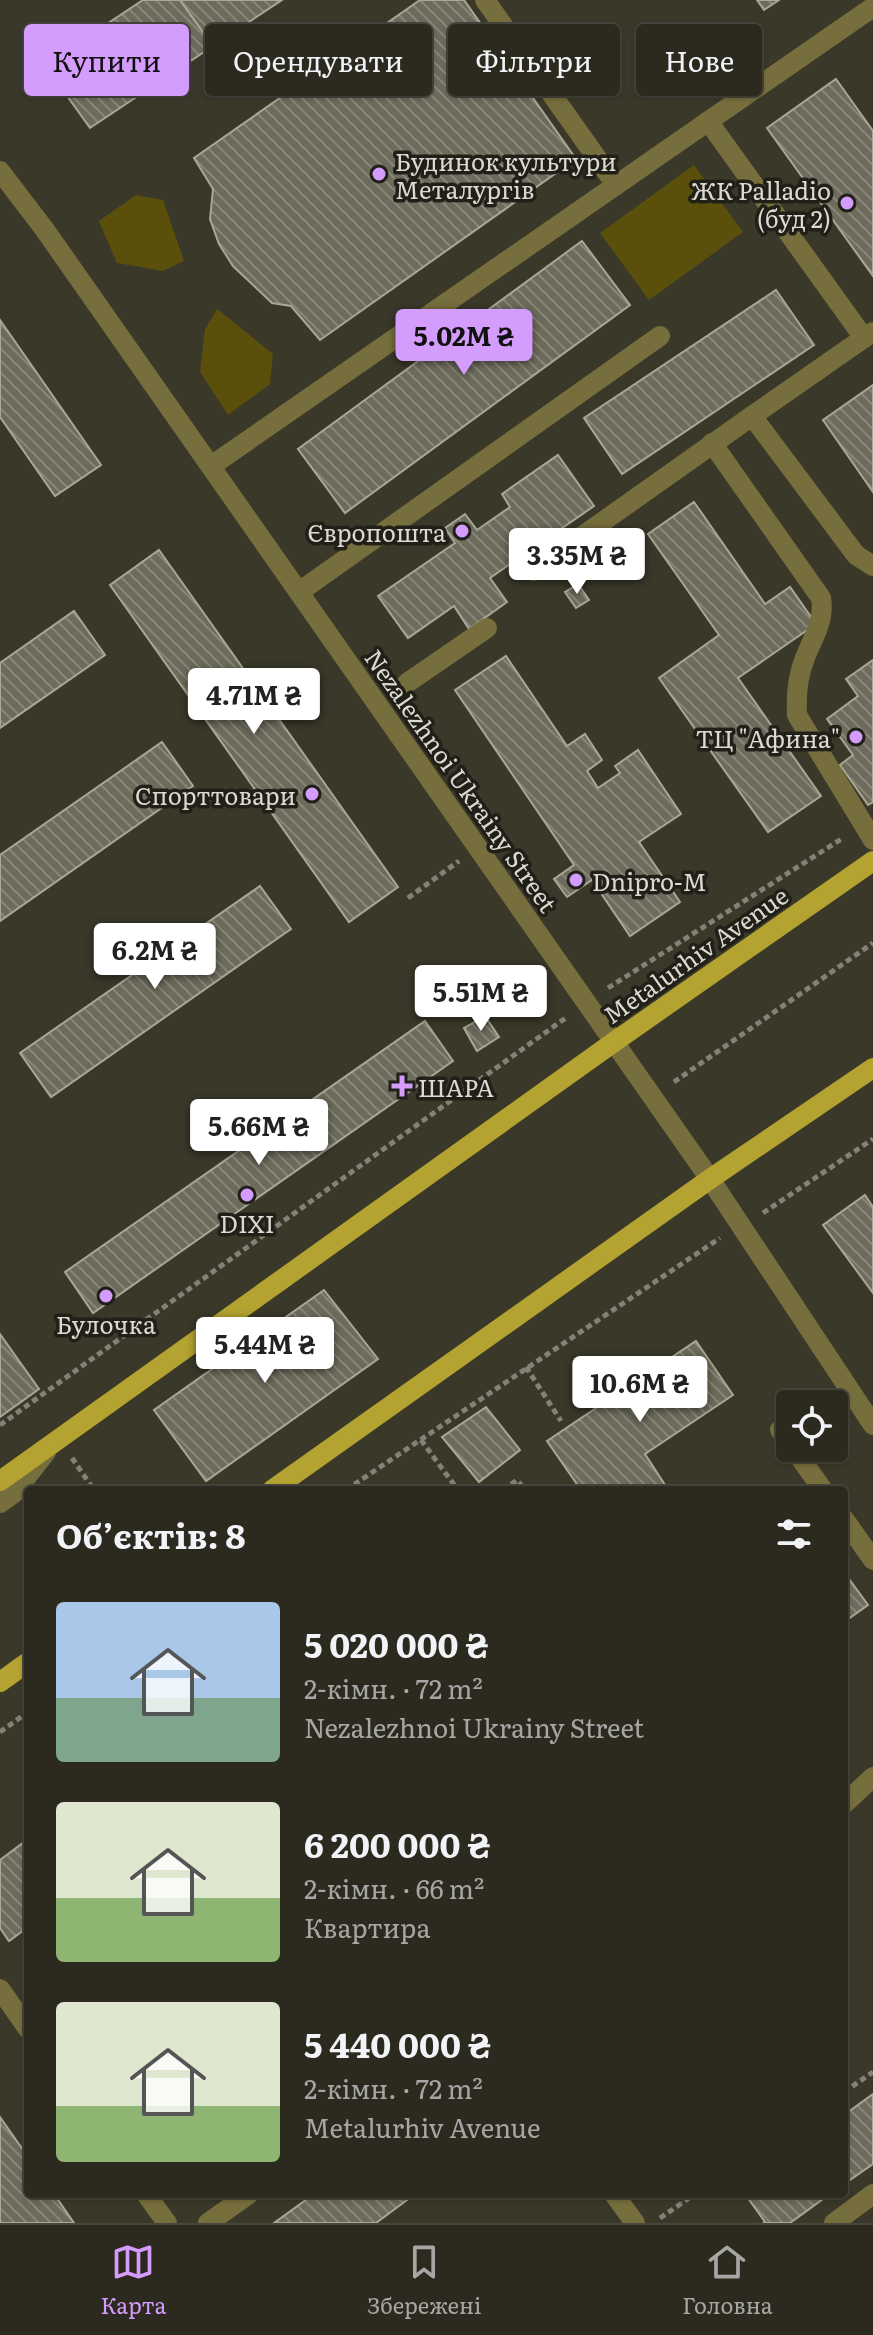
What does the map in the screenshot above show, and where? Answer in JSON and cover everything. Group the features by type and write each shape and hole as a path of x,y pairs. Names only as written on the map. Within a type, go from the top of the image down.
{"main road":[{"name":"Metalurhiv Avenue","path":"0,1481 62,1449 614,1042 873,861"},
{"path":"278,1486 710,1179 873,1068"},
{"path":"0,1682 24,1665"}],"street":[{"path":"485,0 616,185"},
{"path":"211,466 873,7"},
{"path":"533,571 868,335 708,121"},
{"name":"Nezalezhnoi Ukrainy Street","path":"0,171 45,230 587,1002 710,1179 873,1425"},
{"path":"299,592 660,336"},
{"path":"752,416 856,555 873,566"},
{"path":"712,443 821,598 824,612 804,660 795,693 797,715 868,832"},
{"path":"407,683 487,628"},
{"path":"0,1503 62,1449"},
{"path":"802,1462 820,1486"},
{"path":"848,1525 873,1560"},
{"path":"848,1800 873,1777"},
{"path":"0,1989 24,2023"},
{"path":"834,2223 873,2194"},
{"path":"149,2198 167,2223"},
{"path":"208,2223 243,2198"},
{"path":"617,2198 635,2223"}],"path":[{"path":"0,1425 587,1002 868,832"},
{"path":"408,898 477,847"},
{"path":"667,1087 873,943"},
{"path":"352,1486 526,1367 873,1139"},
{"path":"526,1367 561,1421"},
{"path":"421,1440 455,1486"},
{"path":"62,1449 91,1486"},
{"path":"0,1732 24,1715"},
{"path":"848,2089 873,2072"},
{"path":"678,2198 681,2203"},
{"path":"653,2223 689,2198"}],"shaded area":[{"path":"694,165 743,232 649,300 600,233"},
{"path":"136,195 163,200 184,261 163,271 117,263 99,221"},
{"path":"217,309 273,354 270,384 228,415 200,372 205,329"}],"building":[{"path":"143,0 180,0 205,35 205,51 189,62 189,24 107,24"},
{"path":"180,0 282,0 246,24 205,24 205,35"},
{"name":"Будинок культури Металургів","path":"420,0 464,0 481,24 448,24 448,96 532,96 576,159 320,340 291,306 272,303 233,266 219,244 210,219 213,189 194,158 283,96 432,96 432,24 386,24"},
{"path":"757,0 779,0 764,10"},
{"name":"ЖК Palladio (буд 2)","path":"836,79 873,131 873,276 767,128"},
{"path":"67,96 138,96 90,128"},
{"path":"582,241 630,305 345,513 298,449"},
{"path":"776,290 814,345 622,474 584,418"},
{"path":"0,320 101,465 55,496 0,417"},
{"path":"873,385 873,492 823,420"},
{"path":"558,455 594,506 490,578 507,602 469,629 454,606 408,638 378,596 455,543 445,528 465,514 477,530 510,507 502,494"},
{"path":"694,502 765,604 790,587 816,624 738,678 821,796 768,832 659,678 719,635 648,534"},
{"path":"159,550 398,887 349,922 110,585"},
{"path":"578,584 589,600 576,608 565,592"},
{"path":"74,611 105,655 0,728 0,663"},
{"path":"506,656 567,746 585,734 602,760 587,771 598,788 620,773 615,766 638,750 681,814 639,842 680,902 630,936 592,880 567,897 554,879 574,865 455,690"},
{"name":"ТЦ \"Афина\"","path":"873,660 873,802 868,805 840,765 853,755 827,719 858,696 846,679"},
{"path":"162,742 193,786 0,921 0,855"},
{"path":"260,886 291,929 51,1097 20,1053"},
{"path":"485,1016 499,1037 477,1051 464,1028"},
{"path":"425,1021 453,1061 93,1313 65,1272"},
{"path":"865,1195 873,1207 873,1293 823,1225"},
{"path":"324,1290 378,1359 206,1481 154,1410"},
{"path":"0,1334 39,1389 0,1417"},
{"path":"696,1341 733,1395 645,1454 666,1486 578,1486 547,1441"},
{"path":"486,1407 520,1450 479,1482 442,1437"},
{"path":"848,1578 868,1605 848,1619"},
{"path":"24,1842 24,1930 9,1941 0,1928 0,1860"},
{"path":"873,2094 873,2164 848,2181 848,2112"},
{"path":"0,2117 24,2151 24,2198 57,2198 74,2223 0,2223"},
{"path":"308,2198 410,2198 376,2223 274,2223"},
{"path":"748,2198 824,2198 790,2223 765,2222"}],"place":[{"name":"Будинок культури Металургів","path":"379,174"},
{"name":"ЖК Palladio (буд 2)","path":"847,203"},
{"name":"Європошта","path":"462,531"},
{"name":"ТЦ \"Афина\"","path":"856,737"},
{"name":"Спорттовари","path":"312,794"},
{"name":"Dnipro-M","path":"576,880"},
{"name":"ШАРА","path":"402,1086"},
{"name":"DIXI","path":"247,1195"},
{"name":"Булочка","path":"106,1296"}]}
